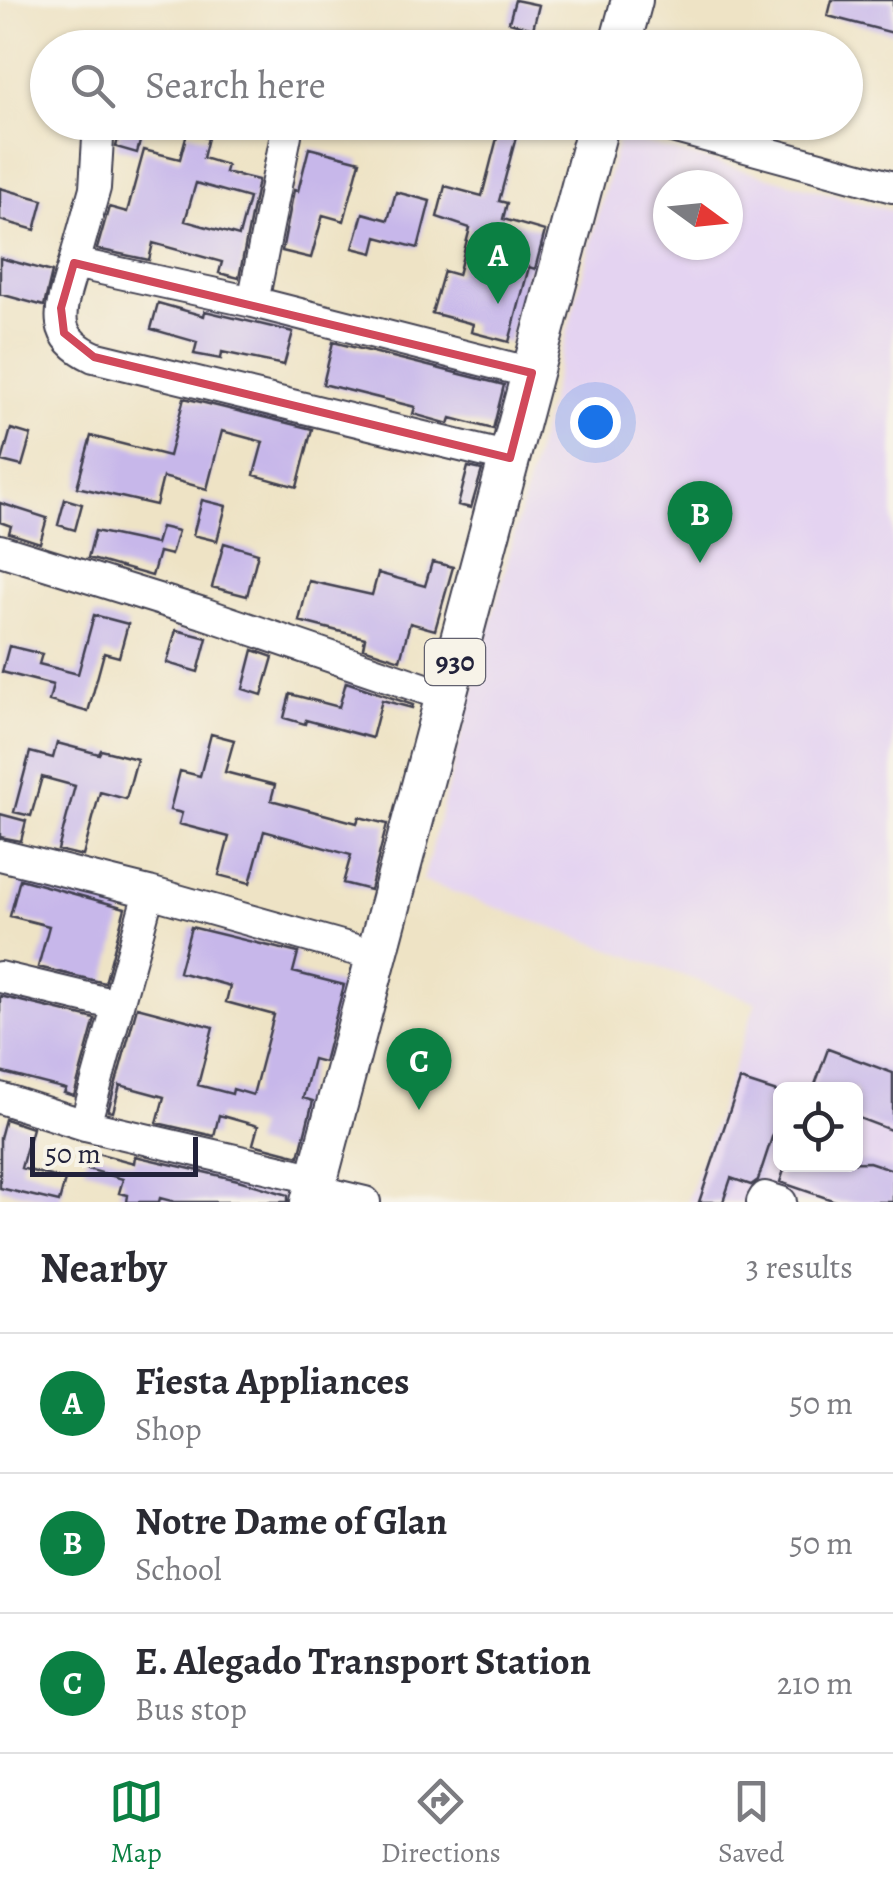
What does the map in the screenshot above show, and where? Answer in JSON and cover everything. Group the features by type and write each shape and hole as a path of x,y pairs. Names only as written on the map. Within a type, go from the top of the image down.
{"main road":[{"path":"624,30 632,0"},
{"name":"930","path":"314,1190 594,140"}],"street":[{"path":"98,140 95,188 61,308 64,334 72,346 94,358 510,458"},
{"path":"252,302 285,140"},
{"path":"721,140 893,186"},
{"path":"74,264 252,302 532,373"},
{"path":"0,550 204,613 446,696"},
{"path":"0,855 377,956"},
{"path":"84,1126 149,892"},
{"path":"0,978 117,1005"},
{"path":"0,1098 84,1126 364,1202"},
{"path":"762,1202 765,1197 781,1202"}],"highlighted area":[{"path":"74,263 532,373 510,458 94,357 64,333 61,308"}],"shaded area":[{"path":"618,140 634,140 893,211 893,1202 687,1202 756,1002 423,881"}],"building":[{"path":"515,0 539,5 533,29 509,22"},
{"path":"832,0 893,0 893,33 828,16"},
{"path":"118,140 140,140 137,153 116,147"},
{"path":"185,140 208,140 203,158 227,165 225,172 258,180 239,278 219,273 222,262 153,243 149,260 97,249 109,207 127,212 144,150 180,159","holes":["196,183 249,198 239,236 185,221"]},
{"path":"496,140 515,140 499,201 507,203 503,219 545,231 535,269 529,267 509,342 471,332 473,324 432,313 444,271 458,275 470,228 437,217 445,186 482,196"},
{"path":"309,148 360,161 344,221 323,215 311,258 282,251 294,190 298,191"},
{"path":"0,188 43,200 35,230 0,220"},
{"path":"396,192 430,201 418,248 377,237 373,253 353,248 363,213 388,220"},
{"path":"0,258 52,272 44,306 0,294"},
{"path":"158,303 204,316 205,311 293,332 284,365 222,352 221,359 194,354 197,342 151,329"},
{"path":"333,342 504,385 493,429 451,418 449,424 413,414 415,407 323,384"},
{"path":"184,398 312,429 297,487 254,475 263,442 222,431 207,489 163,477 156,505 77,487 91,436 169,456"},
{"path":"11,429 31,435 22,466 2,461"},
{"path":"468,467 482,470 471,508 458,505"},
{"path":"65,499 82,504 75,530 58,525"},
{"path":"202,500 226,506 217,541 193,535"},
{"path":"0,503 47,518 40,543 9,533 11,526 0,522"},
{"path":"161,527 178,531 171,555 159,552 152,576 88,558 95,531 156,544"},
{"path":"224,543 258,553 247,596 212,587"},
{"path":"432,562 453,567 435,630 410,623 400,660 363,648 365,638 299,621 309,581 372,595 378,573 425,586"},
{"path":"94,615 128,624 119,657 104,653 88,712 49,701 53,685 2,672 9,646 42,654 39,664 78,674"},
{"path":"176,630 207,638 198,672 167,663"},
{"path":"253,650 273,657 262,695 243,689"},
{"path":"346,682 413,705 412,708 382,700 372,738 284,718 290,694 339,707"},
{"path":"211,734 234,740 225,772 275,785 271,800 357,823 359,817 387,824 370,890 343,883 351,855 264,831 250,883 219,875 229,837 179,824 182,813 170,810 180,771 200,776"},
{"path":"57,743 137,759 126,799 100,792 83,856 58,850 75,786 42,777 31,816 14,812 30,752 53,758"},
{"path":"0,814 26,821 21,841 0,837"},
{"path":"20,879 125,908 105,983 38,967 49,926 10,916"},
{"path":"191,927 298,953 293,972 344,985 324,1062 313,1059 303,1098 313,1101 299,1156 253,1144 258,1126 219,1115 214,1136 157,1123 164,1097 120,1085 113,1112 108,1111 137,1007 213,1027 198,1085 253,1095 274,1015 226,1002 230,986 179,972"},
{"path":"0,996 95,1019 74,1096 64,1093 66,1089 0,1072"},
{"path":"828,1049 893,1073 893,1131 863,1120 863,1082 816,1082"},
{"path":"740,1080 773,1091 773,1134 758,1180 751,1185 731,1178 723,1202 699,1202"},
{"path":"5,1119 32,1128 21,1168 65,1180 59,1202 0,1188 0,1138"},
{"path":"89,1151 134,1163 135,1156 238,1180 288,1195 288,1202 175,1202 160,1198 159,1202 127,1202 128,1195 119,1193 123,1179 84,1168"},
{"path":"863,1162 893,1170 893,1202 838,1202 780,1182 783,1172 863,1172"}],"place":[{"name":"Fiesta Appliances","path":"498,304"},
{"name":"Notre Dame of Glan","path":"700,563"},
{"name":"E. Alegado Transport Station","path":"419,1110"}]}
